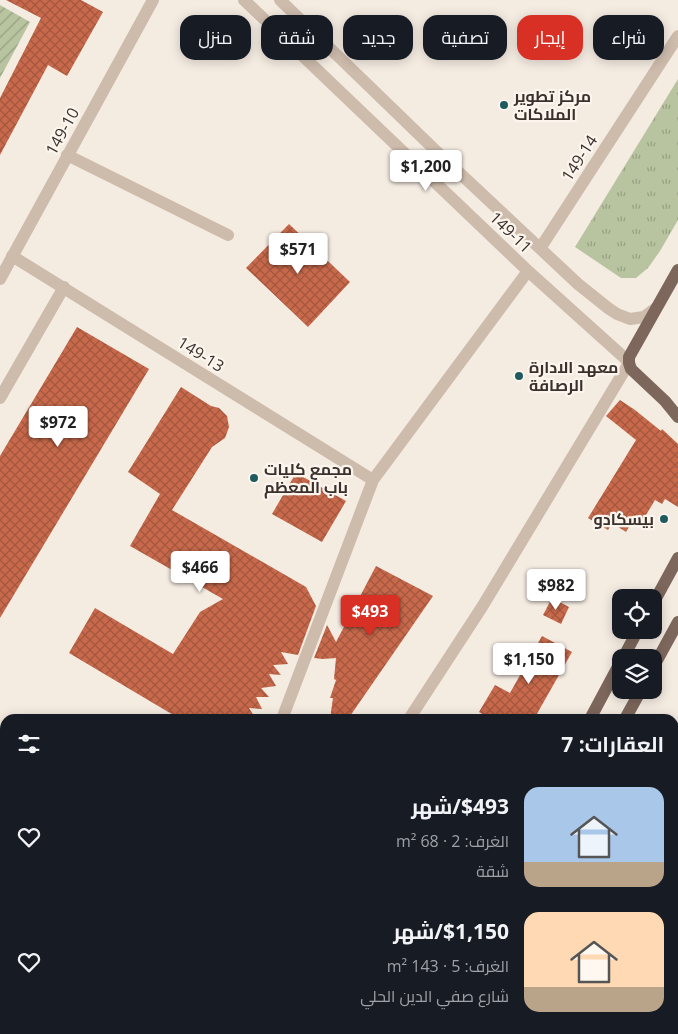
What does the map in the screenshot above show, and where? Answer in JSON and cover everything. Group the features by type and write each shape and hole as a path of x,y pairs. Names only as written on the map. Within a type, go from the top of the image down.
{"main road":[{"path":"678,270 629,357 628,362 632,371 652,388 678,417"},
{"path":"652,388 678,404"},
{"path":"661,589 678,558"},
{"path":"662,651 678,622"},
{"path":"593,714 612,678"},
{"path":"628,714 636,699"}],"street":[{"name":"149-10","path":"0,279 153,0"},
{"name":"149-11","path":"244,0 528,270 628,362"},
{"name":"149-11","path":"280,0 435,150 578,284 624,318 636,319 650,314 656,308"},
{"name":"149-14","path":"541,248 678,36"},
{"path":"67,156 228,235"},
{"name":"149-13","path":"12,256 373,480"},
{"path":"284,714 373,480 528,270"},
{"path":"0,398 64,288"},
{"path":"412,714 482,607 628,362"}],"green space":[{"path":"0,5 30,22 0,78"},
{"path":"678,79 678,220 648,268 636,278 621,278 575,247"}],"building":[{"path":"6,0 81,0 103,12 67,76 48,65 0,155 0,98 41,18"},
{"path":"289,224 350,282 308,327 246,268"},
{"path":"77,327 149,369 0,618 0,456"},
{"path":"181,387 211,406 219,408 227,416 229,427 225,438 212,447 172,510 306,587 316,606 298,655 281,652 288,664 273,665 281,675 269,674 276,686 261,688 269,697 256,697 262,709 249,708 253,714 172,714 69,653 95,608 173,654 200,612 223,599 130,546 160,494 128,472"},
{"path":"620,400 661,431 662,429 678,444 678,507 665,499 662,504 655,500 643,520 636,515 626,532 612,523 608,530 588,518 636,440 606,416"},
{"path":"296,473 346,501 322,542 272,514"},
{"path":"376,566 433,596 351,714 331,714 333,698 330,698 336,680 334,679 336,658 314,658 327,625 336,642"},
{"path":"552,598 569,607 561,624 543,615"},
{"path":"542,636 572,652 537,714 482,714 479,712 495,685 510,693"}],"place":[{"name":"مركز تطوير الملاكات","path":"504,105"},
{"name":"معهد الادارة الرصافة","path":"519,376"},
{"name":"مجمع كليات باب المعظم","path":"254,478"},
{"name":"بيسكادو","path":"664,519"}]}
